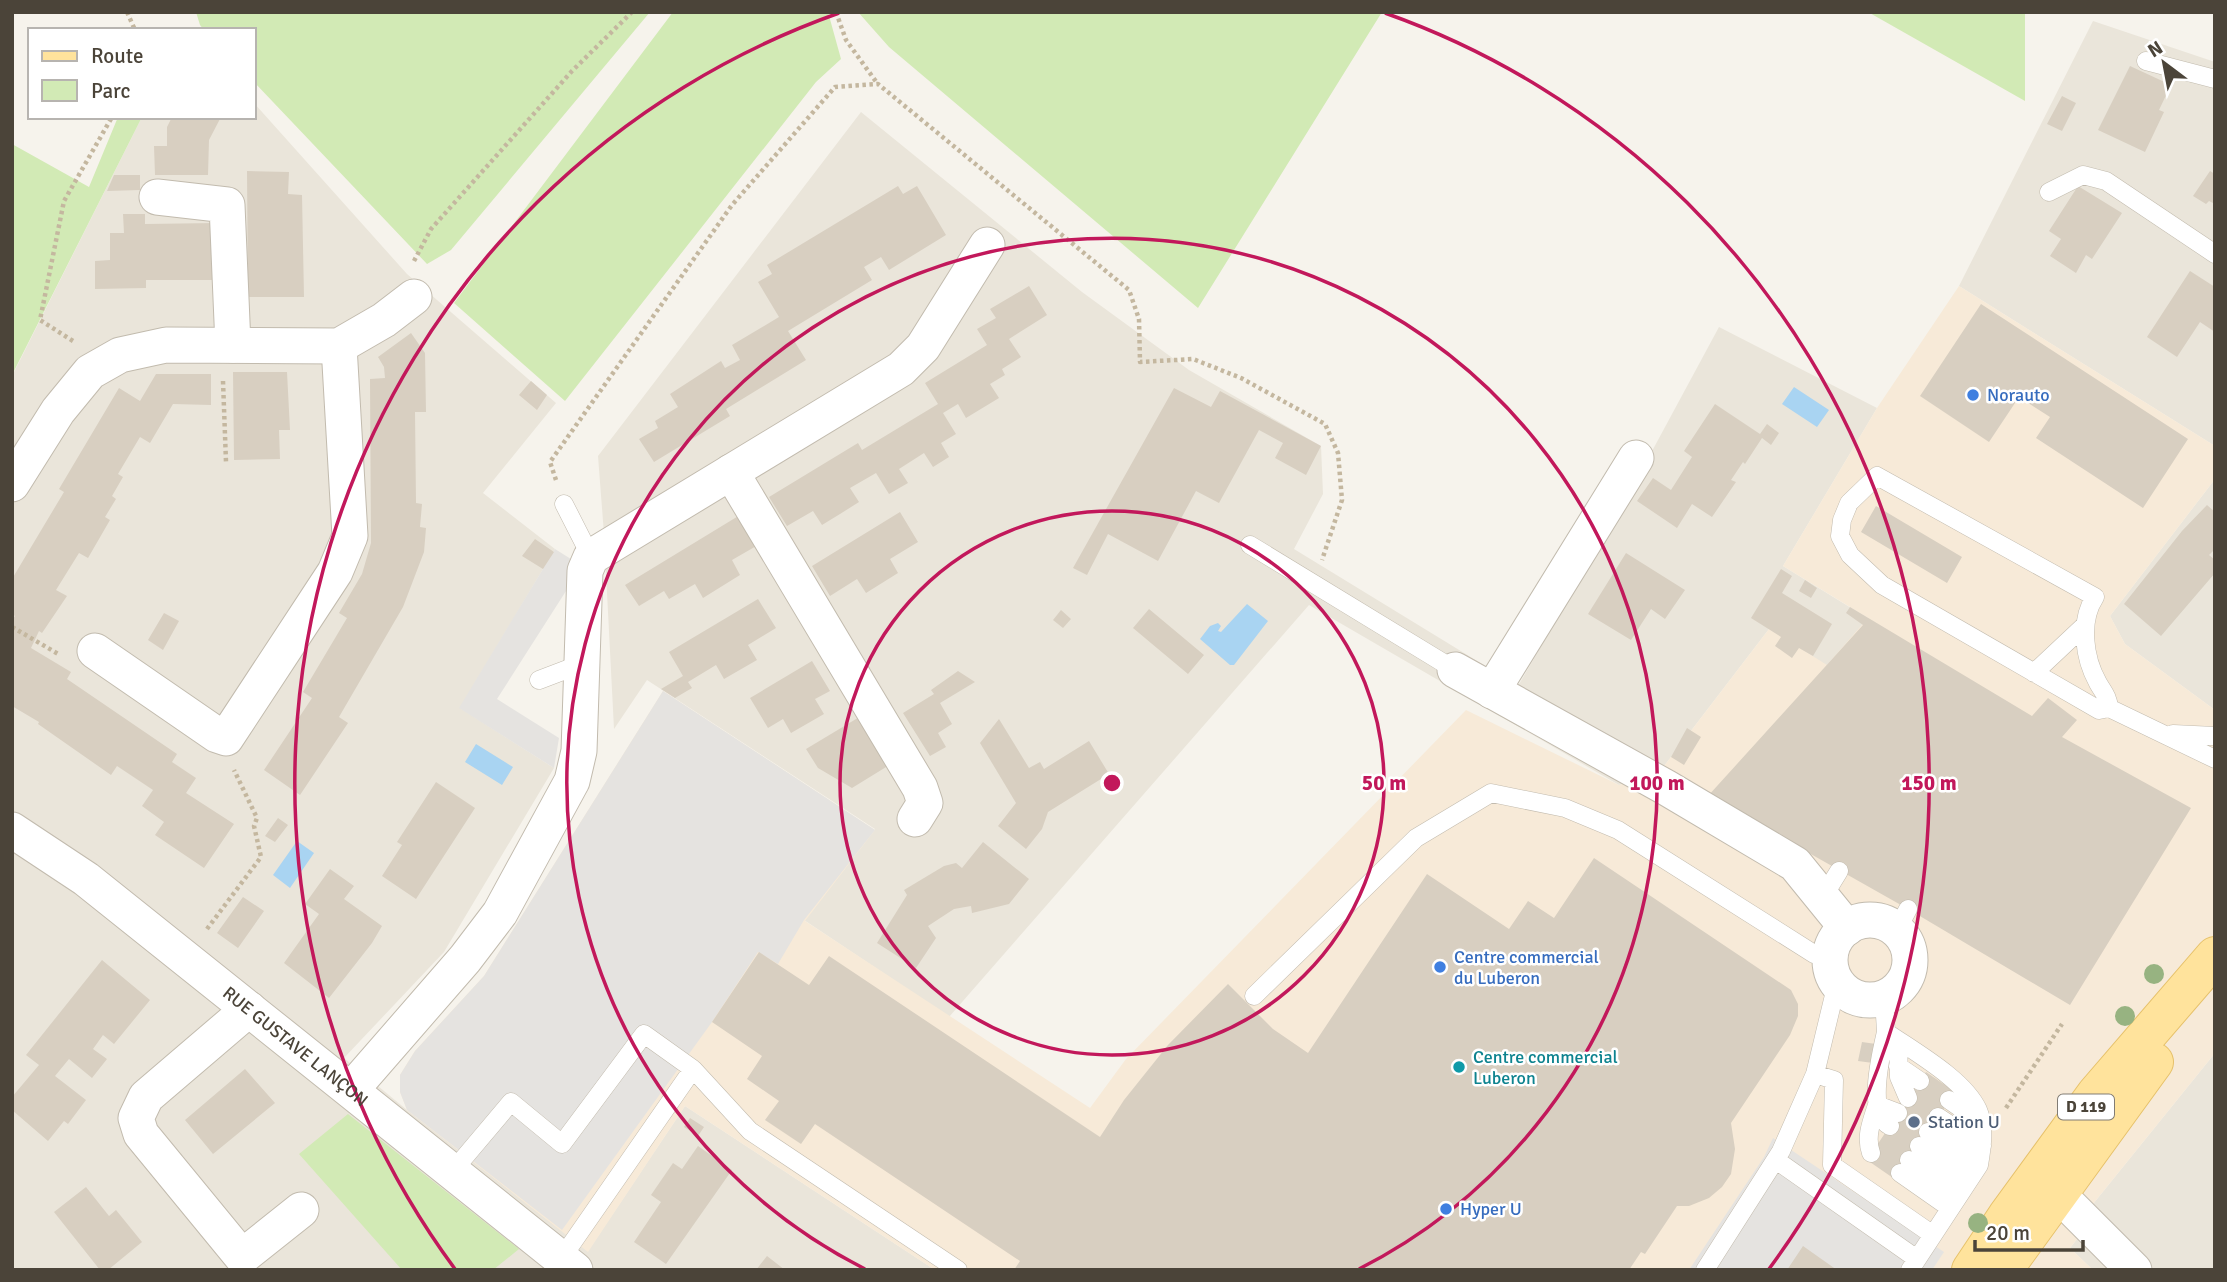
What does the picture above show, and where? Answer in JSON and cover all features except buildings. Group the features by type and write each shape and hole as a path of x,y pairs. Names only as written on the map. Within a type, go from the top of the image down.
{"main road":[{"name":"D 119","path":"1971,1270 2096,1094 2215,956"},
{"name":"D 119","path":"2003,1270 2143,1076 2215,985"}],"street":[{"path":"157,197 227,205 227,345"},
{"path":"351,1090 465,959 500,913 572,781 579,751 585,571 591,557 901,369 923,347 988,245"},
{"path":"12,484 58,411 90,372 120,355 166,345 339,346 384,320 414,297"},
{"path":"95,651 226,738 335,572 350,536 339,346"},
{"path":"1492,691 1636,458"},
{"path":"731,472 920,788 925,803 915,819"},
{"path":"1455,670 1667,788 1831,884 1838,956 1846,992 1871,1000 1889,1023"},
{"name":"RUE GUSTAVE LANÇON","path":"12,830 86,879 568,1264"},
{"path":"1838,956 1858,922 1872,920 1885,923 1902,919 1910,966 1899,988 1889,1023"},
{"path":"249,1009 146,1097 136,1118 141,1134 242,1256 301,1210"},
{"path":"2058,1194 2134,1270"}],"lane":[{"path":"2146,61 2215,79"},
{"path":"2049,192 2083,176 2106,181 2215,254"},
{"path":"2109,708 2108,698 2090,663 2084,626 2089,605 2095,597 1877,477 1849,503 1842,520 1840,536 1850,555 1882,585 2099,710 2109,708 2215,759"},
{"path":"564,504 591,557"},
{"path":"1250,545 1455,670"},
{"path":"2034,673 2084,626"},
{"path":"539,680 582,664"},
{"path":"2165,734 2215,736"},
{"path":"1254,996 1416,838 1491,793 1565,808 1618,830 1814,954 1838,956 1815,1074 1776,1160 1705,1270"},
{"path":"1889,1023 1899,1077 1890,1126 1868,1144 1877,1105 1878,1082 1889,1023"},
{"path":"1776,1160 1913,1264 1964,1186 1982,1146 1979,1112 1967,1093 1889,1023"},
{"path":"452,1172 510,1102 562,1144 644,1034 693,1069 750,1131 958,1270"},
{"path":"1899,1066 1920,1081"},
{"path":"568,1264 693,1069"},
{"path":"1815,1074 1835,1080 1832,1165 1933,1235"},
{"path":"1949,1100 1979,1121"},
{"path":"1877,1105 1881,1119 1890,1126"},
{"path":"1919,1146 1982,1146"},
{"path":"1919,1146 1964,1186"},
{"path":"1919,1146 1964,1186"}],"path":[{"path":"127,12 134,28"},
{"path":"413,263 431,229 572,71 632,12"},
{"path":"836,12 846,40 878,84 1129,290 1139,319 1140,362 1193,359 1241,378 1325,424 1338,453 1342,500 1313,584"},
{"path":"564,504 550,461 732,205 835,86 878,84"},
{"path":"68,337 40,320 64,201 111,119"},
{"path":"226,462 227,345"},
{"path":"12,626 67,659 95,651"},
{"path":"185,958 261,857 254,826 257,818 218,735"},
{"path":"2004,1111 2062,1024"}],"shaded area":[{"path":"2093,21 2215,62 2215,446 1959,286"},
{"path":"256,105 407,274 556,403 483,493 555,549 460,708 554,768 444,952 344,1058 588,1251 685,1106 935,1270 12,1270 12,376 141,119 256,119"},
{"path":"861,112 1082,292 1189,370 1321,446 1323,494 1294,549 1518,686 1617,516 1719,327 1877,408 1783,566 1869,619 1826,666 1769,629 1661,770 1619,785 1309,605 949,1017 804,920 875,829 647,680 614,729 598,456"},
{"path":"1959,286 2215,446 2215,479 2110,616 2125,644 2215,710 2215,1053 2093,1204 2095,1216 2070,1248 2093,1270 935,1270 685,1106 588,1252 407,1110 400,1092 400,1075 415,1051 484,976 663,691 875,830 805,921 1090,1108 1126,1059 1466,710 1619,785 1661,770 1769,629 1827,665 1868,618 1783,566 1877,408"},
{"path":"2215,479 2215,710 2125,644 2110,616"},
{"path":"555,549 582,566 497,699 559,738 554,768 459,708"},
{"path":"663,691 875,830 804,920 778,964 758,952 712,1022 562,1230 407,1110 400,1092 400,1075 415,1051 484,976"},
{"path":"2215,1053 2215,1270 2093,1270 2070,1248 2095,1216 2093,1204"},
{"path":"1773,1138 1944,1252 1932,1270 1689,1270 1764,1157"}],"green space":[{"path":"196,12 650,12 451,250 427,264 256,84 256,28 202,28"},
{"path":"673,12 828,12 841,59 816,82 565,401 454,303"},
{"path":"858,12 1382,12 1198,308 889,47"},
{"path":"1868,12 2025,12 2025,101"},
{"path":"117,119 141,119 12,375 12,144 89,187"},
{"path":"348,1114 519,1249 493,1270 402,1270 299,1154"}],"water":[{"path":"1794,387 1829,410 1817,427 1782,404"},
{"path":"1247,604 1268,621 1234,665 1230,665 1200,639 1210,626 1218,623 1221,626 1218,631 1221,632"},
{"path":"476,744 513,767 502,785 465,762"},
{"path":"297,841 314,853 290,888 273,875"}],"place":[{"name":"Norauto","path":"1973,395"},
{"name":"Centre commercial du Luberon","path":"1440,967"},
{"name":"Centre commercial Luberon","path":"1459,1067"},
{"name":"Station U","path":"1914,1122"},
{"name":"Hyper U","path":"1446,1209"}]}
